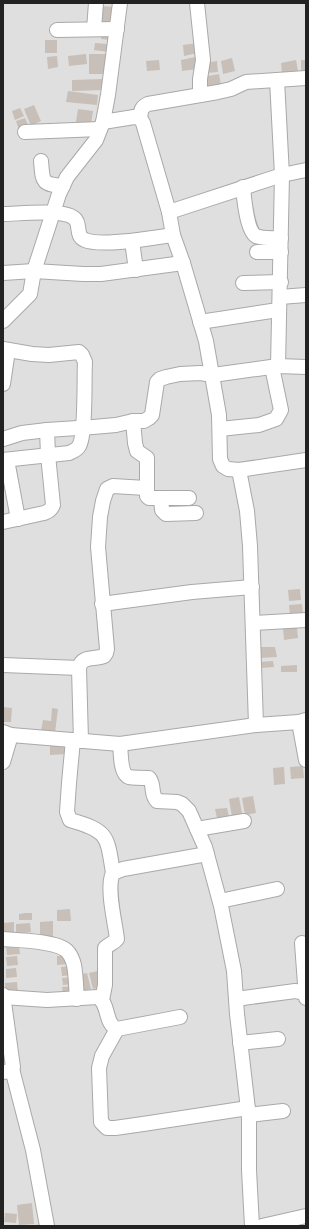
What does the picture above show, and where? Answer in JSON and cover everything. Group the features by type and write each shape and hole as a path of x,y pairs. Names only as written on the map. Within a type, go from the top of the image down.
{"street":[{"path":"94,29 96,3"},
{"path":"3,321 30,294 34,271 63,186 67,177 96,140 102,125 108,95 120,3"},
{"path":"197,3 203,60 200,79 200,95"},
{"path":"57,30 117,28"},
{"path":"306,78 246,82 231,88 200,95 148,104 143,106 140,118 143,123 169,212 173,236 183,263 206,341 219,415 220,459 223,466 228,469 239,470 306,460"},
{"path":"220,429 258,425 276,419 281,410 275,367 281,282 282,175 278,80"},
{"path":"26,132 102,125 134,117 140,118"},
{"path":"40,161 45,182 48,185 63,186"},
{"path":"169,212 282,175 306,170"},
{"path":"242,188 249,224 255,235 259,237 281,238"},
{"path":"3,214 54,212 70,216 75,219 78,224 81,238 99,242 173,236"},
{"path":"132,240 136,270"},
{"path":"257,252 281,252"},
{"path":"3,273 34,271 83,274 109,273 183,263"},
{"path":"243,283 281,282"},
{"path":"200,322 280,304 306,294"},
{"path":"3,384 6,350 49,355 79,352 85,362 83,428 80,446 76,450 69,453 9,460"},
{"path":"18,519 9,460 9,437 47,430 116,425 133,421 144,421 152,415 158,382 160,379 180,374 200,373 213,375 275,367 306,367"},
{"path":"133,421 137,451 147,458 146,494 149,498 189,498"},
{"path":"3,522 44,513 52,509 53,505 47,430"},
{"path":"239,470 247,511 250,546 256,725"},
{"path":"102,1000 105,985 105,948 117,939 110,890 113,873 108,845 104,835 98,830 70,820 68,816 69,783 77,741 80,663 83,660 104,656 106,653 98,547 98,531 103,501 107,490 113,486 146,488"},
{"path":"161,498 162,510 166,514 196,512"},
{"path":"102,604 192,592 252,587"},
{"path":"253,623 306,620"},
{"path":"3,665 79,668"},
{"path":"3,762 7,733 120,744 256,725 303,721 306,760"},
{"path":"120,744 125,775 129,777 149,778 152,783 152,793 154,799 160,802 177,802 182,804 189,811 207,854 220,901 234,970 240,1043 249,1112 249,1170 252,1226"},
{"path":"197,829 244,821"},
{"path":"113,873 123,869 207,854"},
{"path":"220,901 278,889"},
{"path":"3,939 22,940 59,946 67,951 74,964 77,999"},
{"path":"236,999 295,991 306,996 302,943"},
{"path":"47,1226 33,1150 8,1071 3,996 47,1000 98,997 104,1004 112,1027 117,1028 180,1017"},
{"path":"117,1028 102,1056 99,1068 102,1122 107,1128 249,1112 283,1111"},
{"path":"240,1043 278,1039"},
{"path":"262,1226 306,1216"}],"shaded area":[{"path":"3,3 306,3 306,1226 3,1226"}],"building":[{"path":"101,6 114,7 113,23 100,21"},
{"path":"101,34 111,35 110,40 101,39"},
{"path":"45,40 57,40 57,53 45,53"},
{"path":"95,43 109,44 108,52 94,50"},
{"path":"197,43 198,53 184,56 183,45"},
{"path":"86,54 87,64 69,66 68,56"},
{"path":"89,54 107,54 107,74 89,74"},
{"path":"57,56 58,67 48,69 47,57"},
{"path":"195,57 197,69 182,71 181,60"},
{"path":"232,58 235,71 223,74 221,61"},
{"path":"159,60 160,70 147,71 146,61"},
{"path":"296,60 298,71 282,74 281,63"},
{"path":"301,60 306,60 306,72 301,72"},
{"path":"217,61 218,72 206,73 204,63"},
{"path":"219,74 221,85 204,88 203,77"},
{"path":"103,79 103,90 72,91 72,80"},
{"path":"68,91 98,95 97,105 66,102"},
{"path":"34,105 41,121 31,126 24,109"},
{"path":"20,108 24,116 15,120 12,111"},
{"path":"78,109 93,111 91,124 76,122"},
{"path":"25,118 29,127 19,130 16,121"},
{"path":"300,589 301,600 289,601 288,590"},
{"path":"302,604 303,614 290,615 289,605"},
{"path":"283,628 297,628 298,638 284,640"},
{"path":"259,647 275,647 277,657 260,658"},
{"path":"273,661 274,667 260,668 259,662"},
{"path":"297,665 297,672 281,672 281,666"},
{"path":"3,707 12,708 11,722 3,722"},
{"path":"52,708 58,709 55,733 41,731 43,720 51,721"},
{"path":"50,744 68,744 68,754 50,755"},
{"path":"303,766 304,778 291,779 290,767"},
{"path":"284,767 285,784 274,785 273,768"},
{"path":"253,796 256,813 245,815 242,798"},
{"path":"239,797 242,814 232,817 229,799"},
{"path":"227,808 229,817 217,818 215,809"},
{"path":"70,909 71,921 57,921 57,910"},
{"path":"32,913 32,920 19,920 19,914"},
{"path":"53,921 53,938 40,939 40,922"},
{"path":"14,922 14,932 3,933 3,923"},
{"path":"30,923 31,932 16,933 16,924"},
{"path":"19,945 20,954 7,955 6,946"},
{"path":"17,956 18,965 7,966 6,957"},
{"path":"57,956 67,956 69,964 57,965"},
{"path":"72,966 73,975 62,976 61,967"},
{"path":"16,968 17,977 6,978 6,969"},
{"path":"98,971 102,987 93,989 89,973"},
{"path":"87,973 91,989 80,992 77,975"},
{"path":"73,977 73,984 63,985 62,978"},
{"path":"17,982 18,993 6,994 5,983"},
{"path":"73,986 74,994 63,995 62,987"},
{"path":"32,1203 34,1224 19,1225 17,1205"},
{"path":"5,1213 17,1214 16,1223 4,1222"}]}
